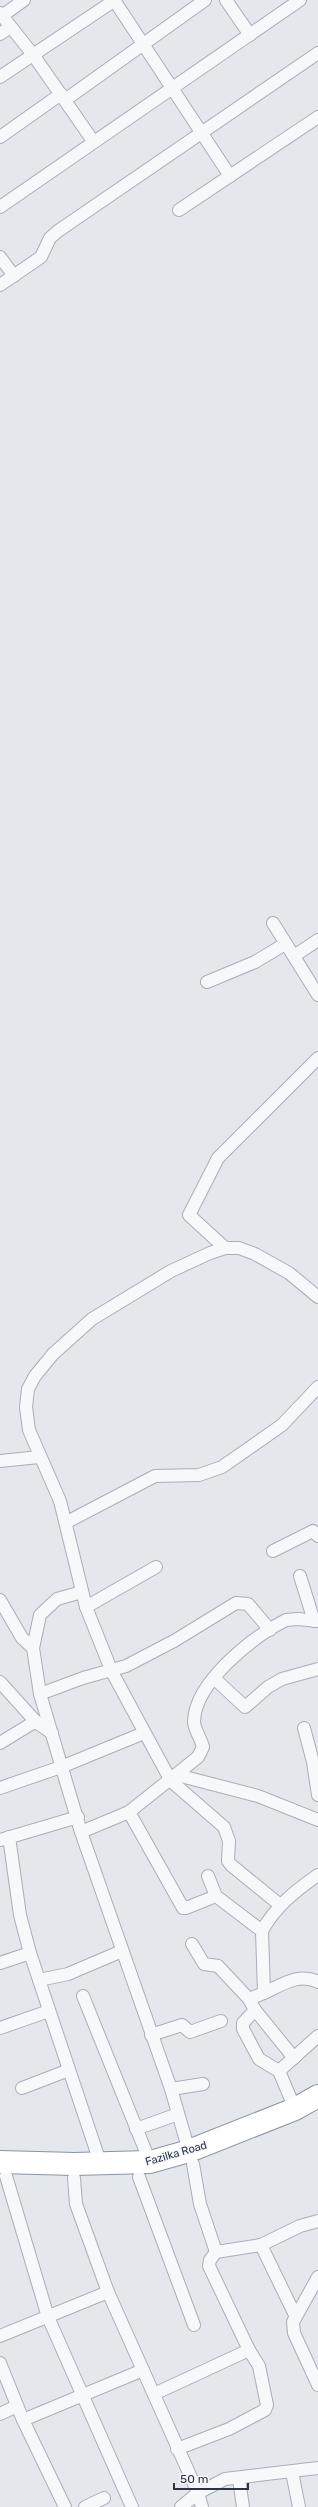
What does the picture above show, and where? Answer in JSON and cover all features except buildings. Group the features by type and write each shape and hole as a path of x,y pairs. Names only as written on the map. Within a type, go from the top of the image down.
{"highway":[{"name":"Fazilka Road","path":"191,2158 295,2109 318,2096"},
{"name":"Fazilka Road","path":"2,2171 74,2178 144,2170 191,2158 298,2121 318,2110"},
{"name":"Fazilka Road","path":"2,2171 102,2165 144,2170"}],"street":[{"path":"24,0 1,15 34,56 93,141"},
{"path":"0,76 34,56 114,0 174,88 230,176"},
{"path":"0,137 144,44 205,0"},
{"path":"226,0 250,35"},
{"path":"0,207 93,141 174,88 300,0"},
{"path":"0,34 10,27"},
{"path":"0,285 41,257 52,235 318,53"},
{"path":"179,210 318,117"},
{"path":"0,257 14,276"},
{"path":"274,923 285,944 318,995"},
{"path":"294,956 318,940"},
{"path":"207,982 255,962 285,944"},
{"path":"225,1248 189,1215 218,1158 318,1058"},
{"path":"280,1905 231,1865 228,1860 229,1841 224,1827 174,1778 144,1733 112,1672 86,1607 67,1522 60,1501 39,1457 29,1430 26,1407 28,1390 35,1376 53,1354 92,1319 142,1288 194,1259 225,1248 239,1248 269,1261 289,1273 318,1297"},
{"path":"67,1522 155,1476 199,1475 222,1466 282,1425 318,1386"},
{"path":"1,1459 39,1457"},
{"path":"273,1551 313,1531 318,1536"},
{"path":"86,1607 156,1568"},
{"path":"81,1832 129,1812 174,1778 202,1751 203,1747 195,1728 194,1718 201,1700 223,1666 270,1630 286,1620 298,1618 316,1621 300,1576"},
{"path":"82,1592 57,1599 42,1612 33,1648 40,1694 61,1767 78,1817 81,1832 171,2089 191,2158 200,2204 216,2252"},
{"path":"0,1600 22,1638 33,1648"},
{"path":"40,1694 83,1678 112,1672 174,1641 236,1602 248,1604 270,1630"},
{"path":"214,1678 245,1707 268,1687 282,1679 318,1669"},
{"path":"0,1682 36,1721 52,1733"},
{"path":"0,1743 36,1721"},
{"path":"304,1728 313,1762 318,1795"},
{"path":"0,1788 61,1767 144,1733"},
{"path":"174,1778 258,1796 318,1820"},
{"path":"129,1812 182,1908 186,1908 216,1896"},
{"path":"78,1817 4,1838 20,1915 30,1953 102,2165"},
{"path":"264,1993 262,1931 269,1917 280,1905 318,1875"},
{"path":"208,1876 216,1896 262,1931"},
{"path":"192,1944 204,1964 218,1966 249,1999 255,2010 294,2058"},
{"path":"39,1980 68,1974 122,1951"},
{"path":"0,1963 30,1953"},
{"path":"249,1999 298,1978 306,1977 318,1982"},
{"path":"83,1996 136,2129 144,2170 194,2325"},
{"path":"255,2010 243,2023 243,2029 260,2061 279,2071 295,2109"},
{"path":"0,2028 49,2011"},
{"path":"151,2035 182,2025 190,2032 221,2020"},
{"path":"279,2071 318,2036"},
{"path":"22,2088 69,2070"},
{"path":"171,2089 203,2084"},
{"path":"136,2129 178,2114"},
{"path":"2,2171 48,2317 132,2507"},
{"path":"74,2178 76,2204 108,2292 198,2493 202,2507"},
{"path":"177,2449 229,2429 265,2410 267,2406 259,2366 249,2350 209,2266 210,2260 216,2252 260,2245 300,2226 318,2221"},
{"path":"260,2245 295,2315"},
{"path":"316,2285 295,2315 293,2322 294,2334 318,2384"},
{"path":"0,2336 108,2292"},
{"path":"154,2394 249,2350"},
{"path":"0,2363 23,2420 65,2507"},
{"path":"23,2420 84,2396 143,2370"},
{"path":"0,2414 17,2406"},
{"path":"181,2507 198,2493 217,2482 318,2468"},
{"path":"292,2472 299,2507"},
{"path":"239,2479 243,2507"},
{"path":"85,2507 104,2498"}]}
